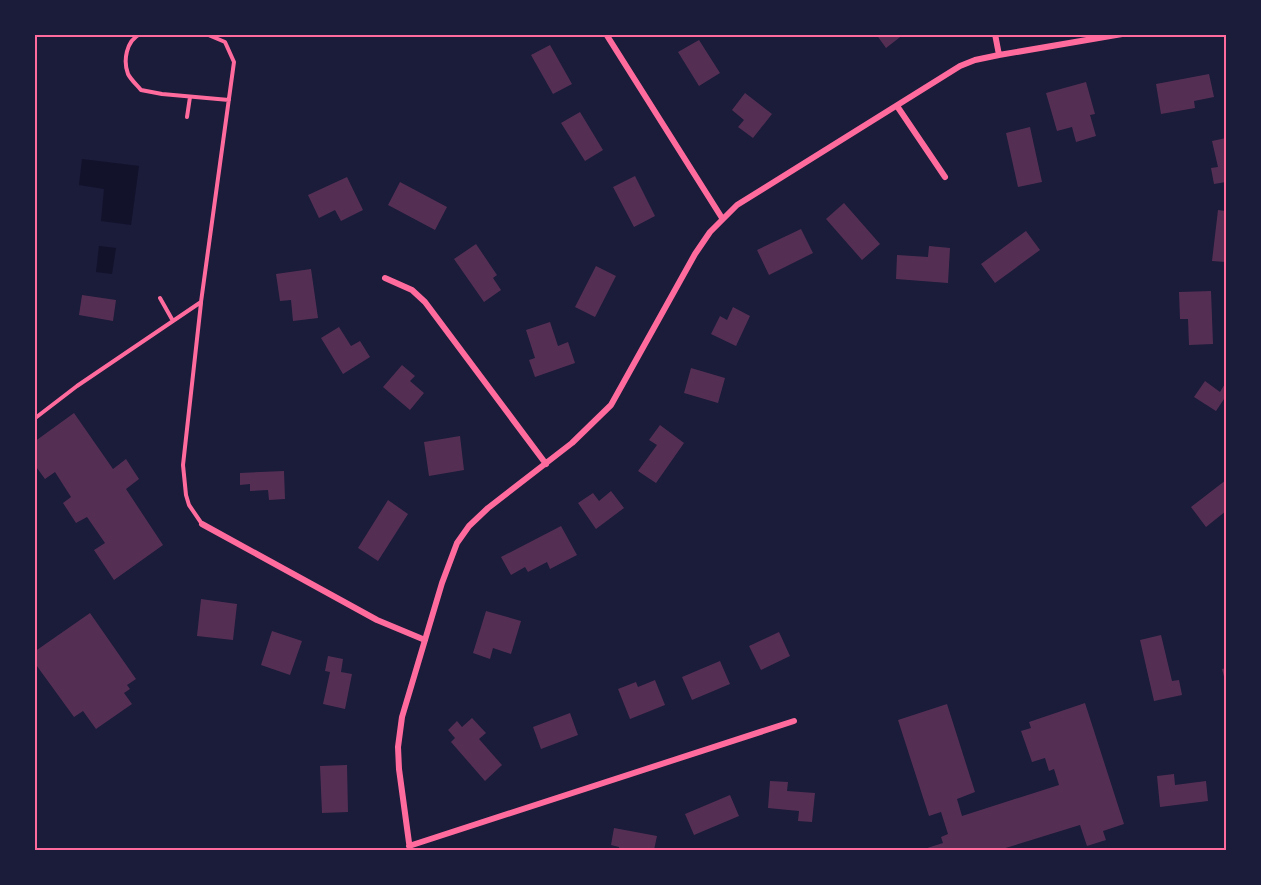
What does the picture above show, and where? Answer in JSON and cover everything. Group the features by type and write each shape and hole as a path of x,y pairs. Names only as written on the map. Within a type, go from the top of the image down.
{"street":[{"path":"606,34 722,218"},
{"path":"995,34 999,54"},
{"path":"794,721 410,848 399,769 398,747 402,717 457,543 469,526 488,508 546,464 611,405 695,254 722,218 737,206 960,66 999,54 1122,34"},
{"path":"897,105 945,177"},
{"path":"385,278 411,290 425,302 546,464"},
{"path":"202,524 377,620 425,640"}],"lane":[{"path":"202,524 189,505 183,465 201,302 234,62 225,42 206,34"},
{"path":"137,35 125,53 128,74 141,90 229,100"},
{"path":"187,117 190,97"},
{"path":"160,298 173,321"},
{"path":"34,419 77,386 201,302"}],"shaded area":[{"path":"82,159 139,166 131,225 101,221 104,189 79,185"},
{"path":"99,246 116,248 112,274 96,272"}],"building":[{"path":"876,34 904,34 886,48"},
{"path":"699,40 720,73 699,86 678,52"},
{"path":"550,45 572,84 553,94 531,55"},
{"path":"1209,74 1214,97 1194,101 1195,108 1161,114 1156,84"},
{"path":"1086,82 1095,114 1090,115 1096,136 1076,142 1072,127 1057,131 1046,93"},
{"path":"745,93 772,114 753,138 738,127 744,120 732,110"},
{"path":"580,112 603,150 585,161 561,123"},
{"path":"1030,127 1042,182 1018,187 1006,133"},
{"path":"1226,138 1226,182 1214,184 1211,168 1218,167 1212,141"},
{"path":"635,176 655,216 634,227 613,187"},
{"path":"347,177 363,210 341,221 335,210 319,218 308,195"},
{"path":"400,182 447,207 435,230 388,205"},
{"path":"844,203 880,244 862,260 826,219"},
{"path":"1218,210 1226,211 1226,262 1212,261"},
{"path":"801,229 813,253 769,275 757,250"},
{"path":"1026,231 1040,250 995,283 981,264"},
{"path":"476,244 497,275 493,278 501,290 484,302 454,259"},
{"path":"929,246 950,248 948,283 896,279 897,255 928,257"},
{"path":"596,266 616,276 595,317 575,307"},
{"path":"311,269 318,318 293,321 291,300 280,301 276,274"},
{"path":"1211,291 1213,344 1189,345 1188,319 1180,319 1179,292"},
{"path":"82,295 116,300 113,321 79,315"},
{"path":"733,307 750,316 736,346 711,334 720,316 727,320"},
{"path":"550,322 558,346 568,342 575,363 535,377 529,360 535,358 526,330"},
{"path":"339,327 351,346 360,341 370,357 343,374 321,338"},
{"path":"402,365 415,376 410,381 424,393 410,410 383,387"},
{"path":"691,368 725,378 718,403 684,393"},
{"path":"1205,381 1220,392 1226,382 1226,396 1216,411 1194,397"},
{"path":"74,413 113,469 126,459 139,479 126,489 163,545 114,580 94,550 105,543 87,517 76,523 63,503 71,497 55,472 45,479 34,464 34,442"},
{"path":"660,425 684,443 656,483 638,471 657,445 649,440"},
{"path":"460,436 464,470 429,476 424,442"},
{"path":"284,471 285,499 269,500 268,490 250,491 250,484 240,485 240,473"},
{"path":"1226,480 1226,511 1206,527 1191,507"},
{"path":"611,491 624,508 596,529 578,503 593,493 599,501"},
{"path":"388,500 408,514 378,561 358,548"},
{"path":"561,526 577,555 550,569 547,562 528,572 525,567 511,575 501,557"},
{"path":"201,599 237,604 233,640 197,636"},
{"path":"486,611 521,621 511,654 493,648 490,659 473,653"},
{"path":"90,613 136,679 127,685 130,689 124,693 132,704 96,729 83,711 74,717 34,662 34,652"},
{"path":"272,631 302,641 290,675 261,665"},
{"path":"779,632 790,656 761,670 749,646"},
{"path":"1161,635 1172,681 1179,680 1182,695 1154,701 1140,640"},
{"path":"328,656 343,659 341,672 352,674 345,709 323,704 330,672 325,671"},
{"path":"720,661 730,684 692,700 682,677"},
{"path":"1226,668 1226,684 1222,669"},
{"path":"655,680 665,705 630,719 618,689 636,682 638,687"},
{"path":"1085,703 1124,824 1103,831 1106,840 1087,846 1080,825 999,850 921,850 943,843 941,837 948,834 941,812 929,816 898,720 947,704 975,792 957,799 962,816 1059,785 1054,769 1049,771 1045,758 1032,762 1021,731 1031,728 1029,722"},
{"path":"570,713 578,735 541,749 533,727"},
{"path":"472,718 486,733 479,739 502,765 485,781 451,742 455,738 448,730 457,721 462,727"},
{"path":"347,765 348,812 322,813 320,766"},
{"path":"1174,774 1175,785 1206,781 1208,801 1160,807 1157,776"},
{"path":"770,781 788,782 787,791 815,793 812,822 798,821 799,811 768,808"},
{"path":"730,795 739,816 694,835 685,814"},
{"path":"614,828 657,836 654,850 619,850 619,847 611,845"}]}
